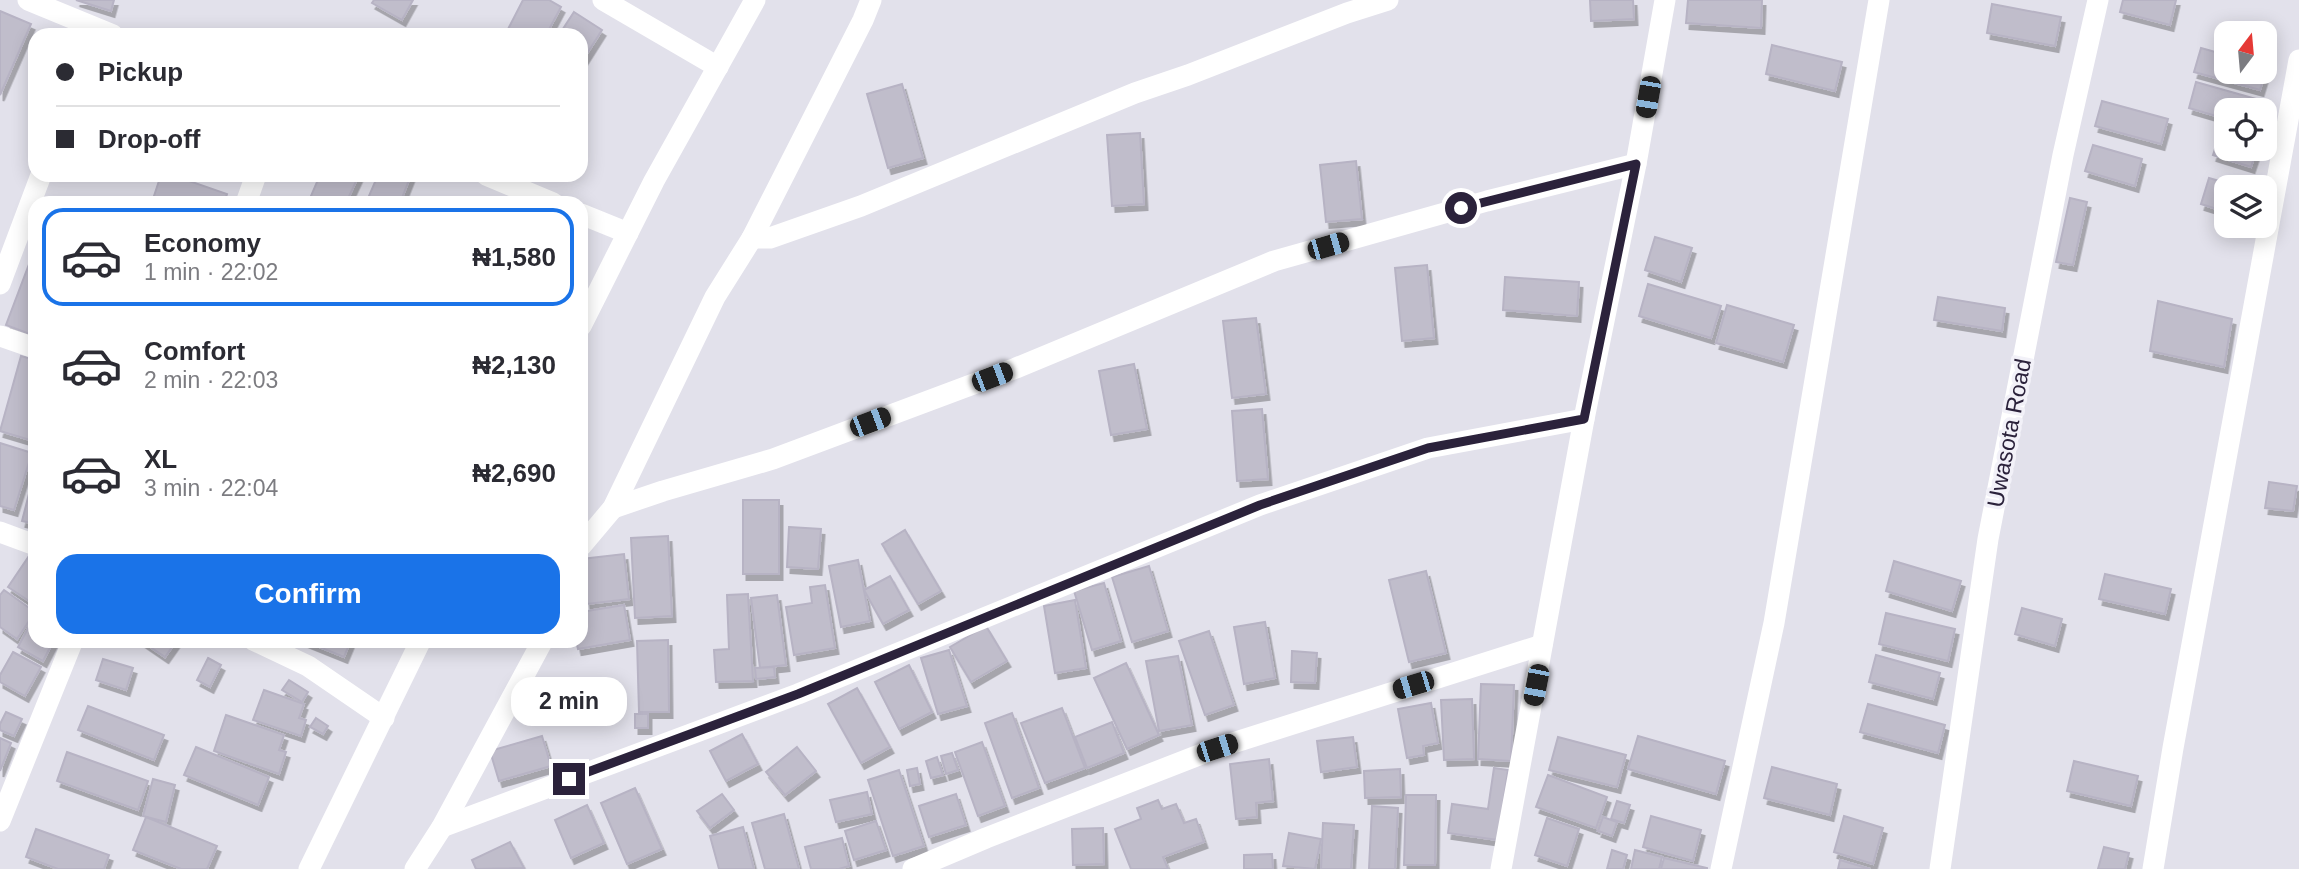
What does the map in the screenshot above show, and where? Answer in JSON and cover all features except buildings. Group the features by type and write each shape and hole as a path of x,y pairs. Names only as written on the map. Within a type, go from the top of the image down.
{"street":[{"path":"28,0 89,28"},
{"path":"603,0 718,67"},
{"path":"588,312 755,0"},
{"path":"588,538 613,508 715,298 752,238 871,0"},
{"path":"752,238 771,238 860,206 1135,93 1188,75 1347,12 1388,0"},
{"path":"1501,869 1665,0"},
{"path":"1721,869 1774,623 1879,0"},
{"name":"Uwasota Road","path":"1940,869 1988,539 2063,155 2098,0"},
{"path":"2153,869 2175,734 2299,60"},
{"path":"613,508 773,459 978,382 1274,261 1487,201 1636,164"},
{"path":"503,182 536,196"},
{"path":"0,284 28,210"},
{"path":"588,217 628,233"},
{"path":"0,336 28,346"},
{"path":"442,827 798,694 1260,505 1428,448 1584,419"},
{"path":"0,532 28,542"},
{"path":"913,869 1217,748 1542,645"},
{"path":"0,821 71,648"},
{"path":"270,648 309,666 384,718"},
{"path":"309,869 417,648"},
{"path":"415,869 442,827 539,648"}],"route":[{"path":"569,779 798,694 1260,505 1428,448 1584,419 1636,164 1461,208"}]}
